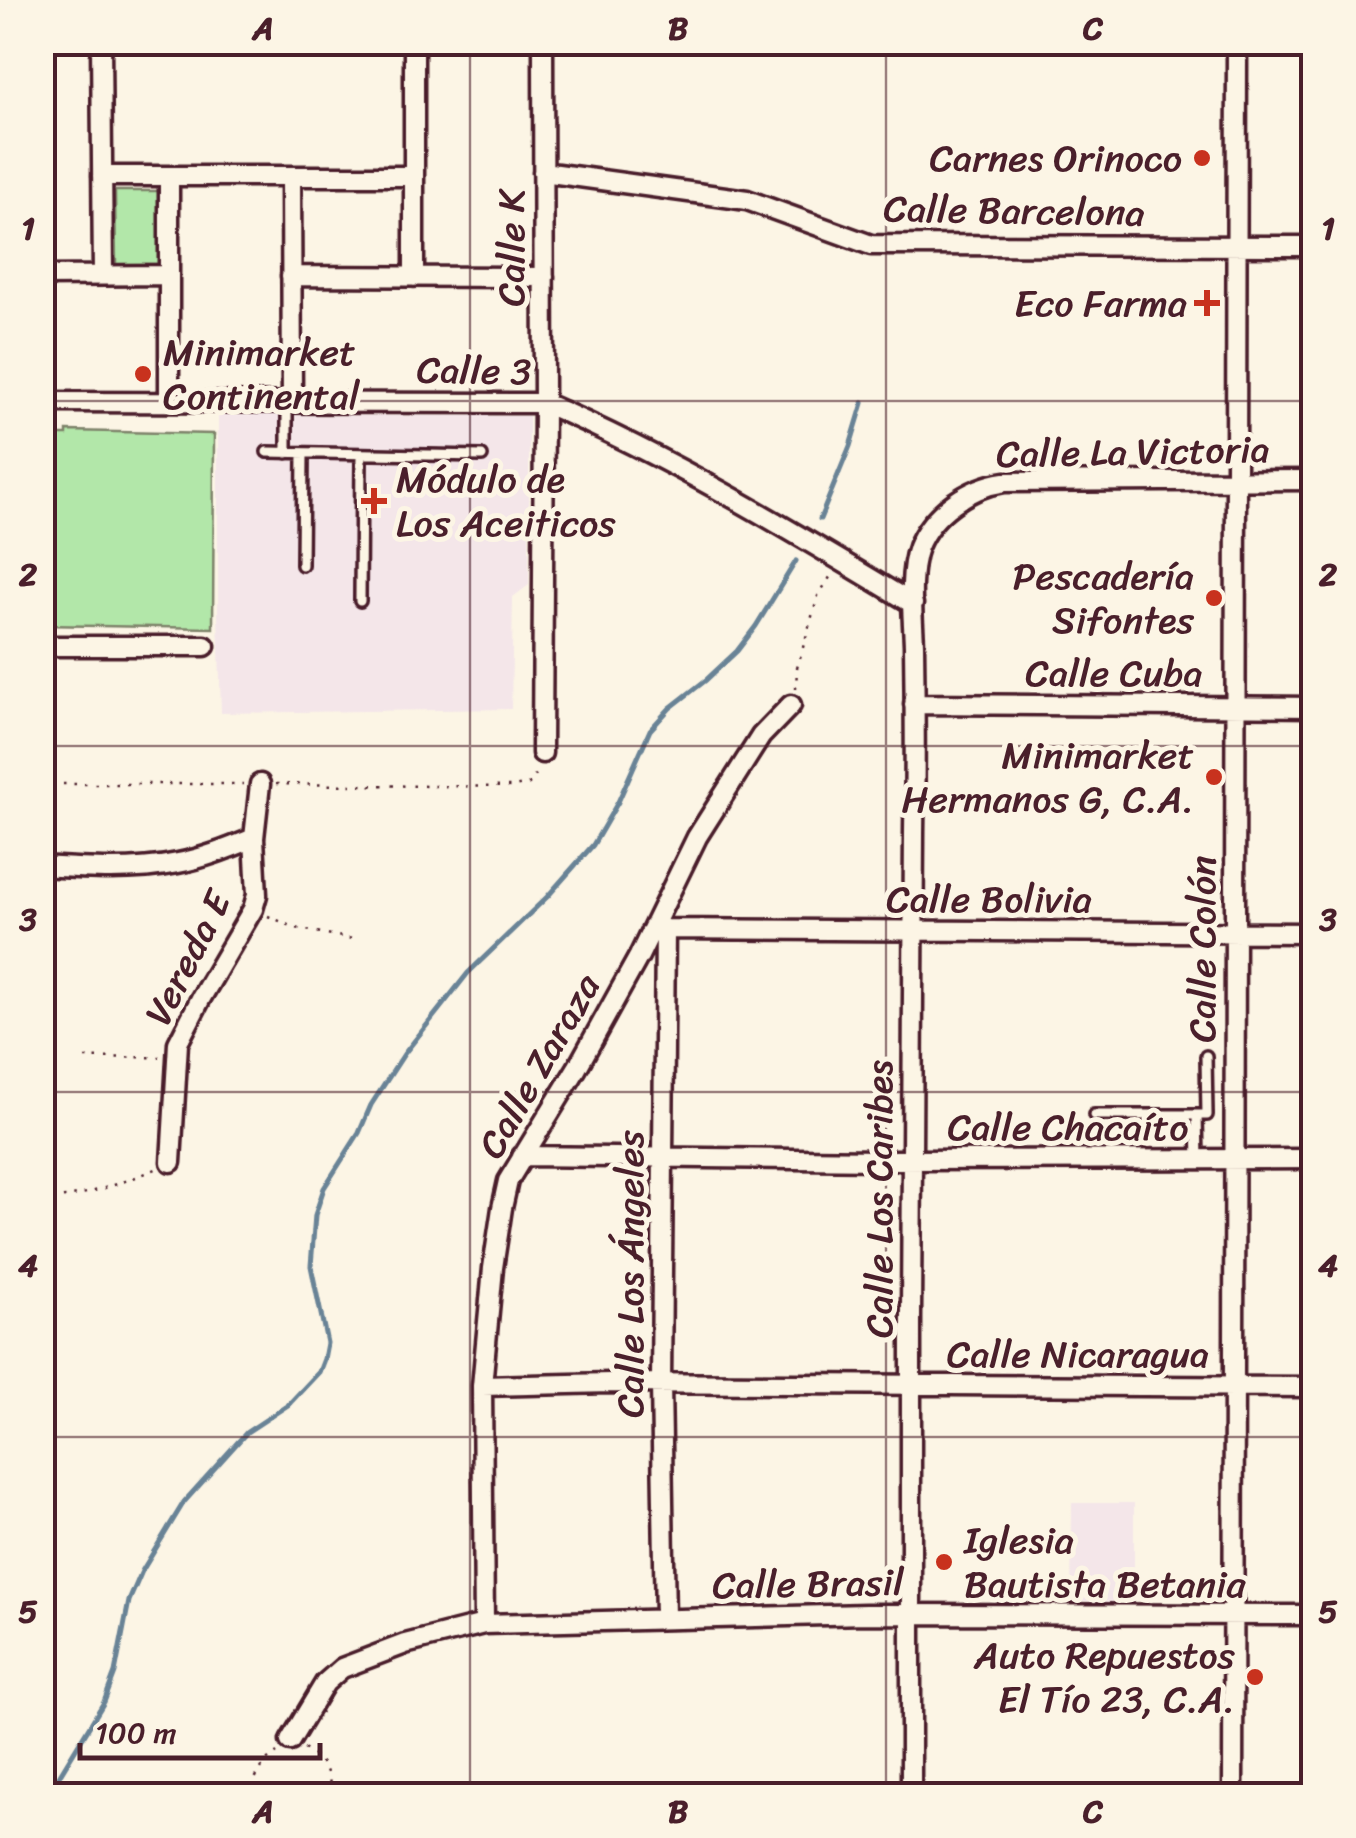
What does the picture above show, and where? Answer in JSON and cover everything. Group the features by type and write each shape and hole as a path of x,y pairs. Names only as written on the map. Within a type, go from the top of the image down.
{"street":[{"path":"101,42 103,275"},
{"path":"414,42 414,277"},
{"name":"Calle K","path":"542,753 543,42"},
{"name":"Calle Colón","path":"1233,1796 1236,42"},
{"name":"Calle Barcelona","path":"544,172 747,200 871,244 1314,246"},
{"path":"102,176 414,176"},
{"path":"169,176 169,402"},
{"path":"289,402 291,176"},
{"path":"42,276 169,275"},
{"path":"291,276 544,277"},
{"name":"Calle 3","path":"42,402 544,403 718,487 913,604"},
{"name":"Calle La Victoria","path":"913,604 914,564 919,546 939,517 970,492 990,484 1314,480"},
{"name":"Calle Los Caribes","path":"911,1796 913,604"},
{"path":"42,646 205,646"},
{"name":"Calle Zaraza","path":"484,1624 484,1346 508,1182 661,927 697,838 761,736 790,704"},
{"name":"Calle Cuba","path":"914,704 1314,707"},
{"name":"Vereda E","path":"171,1162 176,1056 183,1030 258,895 254,838 260,784"},
{"path":"42,866 88,869 178,864 254,838"},
{"name":"Calle Bolivia","path":"661,927 1314,932"},
{"name":"Calle Los Ángeles","path":"661,927 660,1384 665,1619"},
{"name":"Calle Chacaíto","path":"522,1156 1314,1160"},
{"name":"Calle Nicaragua","path":"482,1386 1314,1387"},
{"name":"Calle Brasil","path":"290,1741 325,1684 342,1668 405,1644 484,1624 910,1614 1314,1615"}],"lane":[{"path":"288,453 289,402"},
{"path":"267,452 482,456"},
{"path":"302,565 303,453"},
{"path":"360,601 361,454"},
{"path":"1094,1115 1206,1115 1206,1056"},
{"path":"1197,1115 1198,1160"}],"path":[{"path":"790,704 796,698 797,668 818,596 842,561"},
{"path":"42,784 525,786 540,770 542,753"},
{"path":"252,909 296,928 358,940"},
{"path":"86,1058 176,1056"},
{"path":"42,1200 101,1190 171,1162"},
{"path":"42,1492 60,1496"},
{"path":"244,1796 265,1762 290,1741 320,1758 329,1774 331,1796"}],"shaded area":[{"name":"Módulo de Los Aceiticos","path":"218,415 529,416 529,585 513,597 511,709 221,713"},
{"path":"1072,1503 1134,1503 1134,1602 1071,1601"}],"green space":[{"path":"115,191 159,191 159,264 116,264"},
{"path":"67,431 214,434 213,628 43,625 43,435 67,435"}],"waterway":[{"path":"820,519 863,403"},
{"path":"47,1796 104,1702 115,1673 129,1601 142,1571 184,1502 247,1432 288,1405 319,1372 327,1343 311,1266 315,1215 324,1188 359,1133 371,1105 404,1054 468,973 547,897 593,845 618,802 650,730 737,651 796,561"}],"place":[{"name":"Carnes Orinoco","path":"1202,158"},
{"name":"Eco Farma","path":"1207,303"},
{"name":"Minimarket Continental","path":"143,374"},
{"name":"Módulo de Los Aceiticos","path":"374,501"},
{"name":"Pescadería Sifontes","path":"1214,598"},
{"name":"Minimarket Hermanos G, C.A.","path":"1214,777"},
{"name":"Iglesia Bautista Betania","path":"944,1562"},
{"name":"Auto Repuestos El Tío 23, C.A.","path":"1255,1677"}]}
